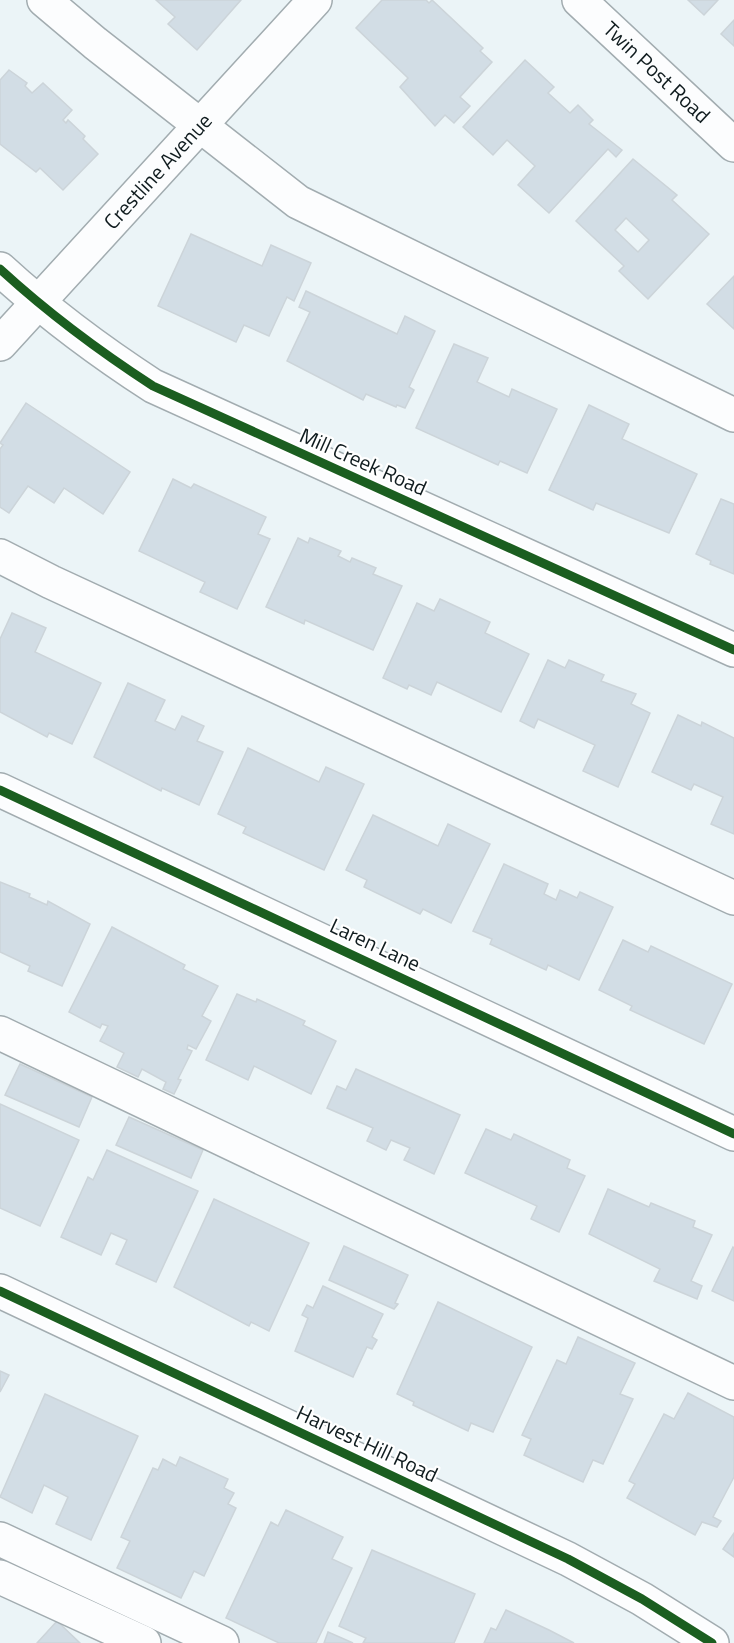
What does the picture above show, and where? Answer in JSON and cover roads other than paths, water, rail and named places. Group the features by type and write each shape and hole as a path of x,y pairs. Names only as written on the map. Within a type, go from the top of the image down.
{"street":[{"path":"44,0 95,43 298,202 734,415"},
{"name":"Crestline Avenue","path":"0,344 315,0"},
{"name":"Twin Post Road","path":"579,0 734,145"},
{"name":"Mill Creek Road","path":"0,269 37,303 98,351 153,386 734,650"},
{"path":"0,556 51,582 734,898"},
{"name":"Laren Lane","path":"0,790 734,1134"},
{"path":"0,1034 734,1383"},
{"name":"Harvest Hill Road","path":"0,1291 567,1559 642,1599 712,1643"},
{"path":"0,1539 222,1643"},
{"path":"0,1576 144,1643"}]}
